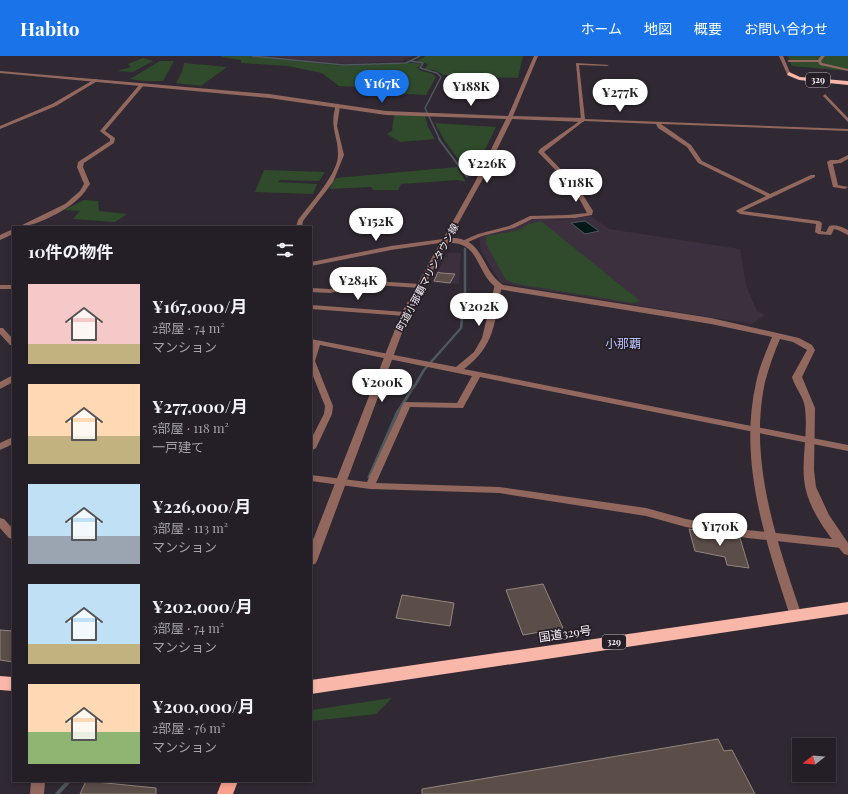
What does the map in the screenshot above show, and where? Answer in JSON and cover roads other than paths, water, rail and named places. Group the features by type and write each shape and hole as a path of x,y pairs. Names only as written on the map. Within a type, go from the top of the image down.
{"highway":[{"name":"329","path":"789,74 799,78 848,83"},
{"name":"国道329号","path":"312,687 848,608"},
{"path":"0,682 12,684"}],"main road":[{"path":"225,794 230,782"}],"street":[{"name":"町道小那覇マリンタウン線","path":"312,558 405,314 478,182 510,117 536,56"},
{"path":"781,56 789,74"},
{"path":"806,56 808,60"},
{"path":"819,61 823,56"},
{"path":"789,60 819,61 827,66 848,70"},
{"path":"583,120 577,64 607,65"},
{"path":"0,72 287,98 360,110 424,115 656,122 848,130"},
{"path":"0,128 54,105 96,80"},
{"path":"23,226 68,204 83,194 87,184 80,167 81,162 112,142 113,139 102,130 142,85"},
{"path":"824,94 848,121"},
{"path":"299,226 300,221 330,182 341,156 335,126 338,106"},
{"path":"464,242 478,234 510,228 524,219 532,217 559,218 590,214 588,206 576,188 542,152 542,150 583,120"},
{"path":"656,122 660,127 689,146 700,162 770,196"},
{"path":"845,187 835,186 830,162 839,162 848,157"},
{"path":"813,176 739,211 742,213 819,223 818,232 829,234 831,227 840,228 848,233"},
{"path":"0,238 12,232"},
{"path":"312,264 458,240 470,246 494,283 498,286 711,320 796,340 809,347 810,350 797,377 810,406 808,480 818,507 845,547"},
{"path":"312,290 330,291 375,283 420,286"},
{"path":"458,370 477,354 487,335 494,313 498,286"},
{"path":"0,287 12,287"},
{"path":"312,307 405,314"},
{"path":"0,330 12,342"},
{"path":"777,335 764,369 759,389 754,429 757,477 771,537 796,616"},
{"path":"312,354 314,341 848,448"},
{"path":"312,364 328,406 328,414 312,446"},
{"path":"370,486 407,404 460,406 477,374"},
{"path":"0,386 12,379"},
{"path":"0,447 12,441"},
{"path":"312,478 370,486 499,490 592,503 646,512 686,523 845,547"},
{"path":"0,522 12,532"},
{"path":"38,782 38,794"}],"waterway":[{"path":"252,56 344,65 406,63 410,61"},
{"path":"410,61 420,56"},
{"path":"410,61 423,63 420,68 437,73 441,77 425,108 440,140"},
{"path":"439,139 467,177"},
{"path":"414,387 424,370 461,328 465,293 465,249"},
{"path":"369,477 397,413 414,386"},
{"path":"57,794 68,782"}],"district":[{"name":"小那覇","path":"623,344"}]}
